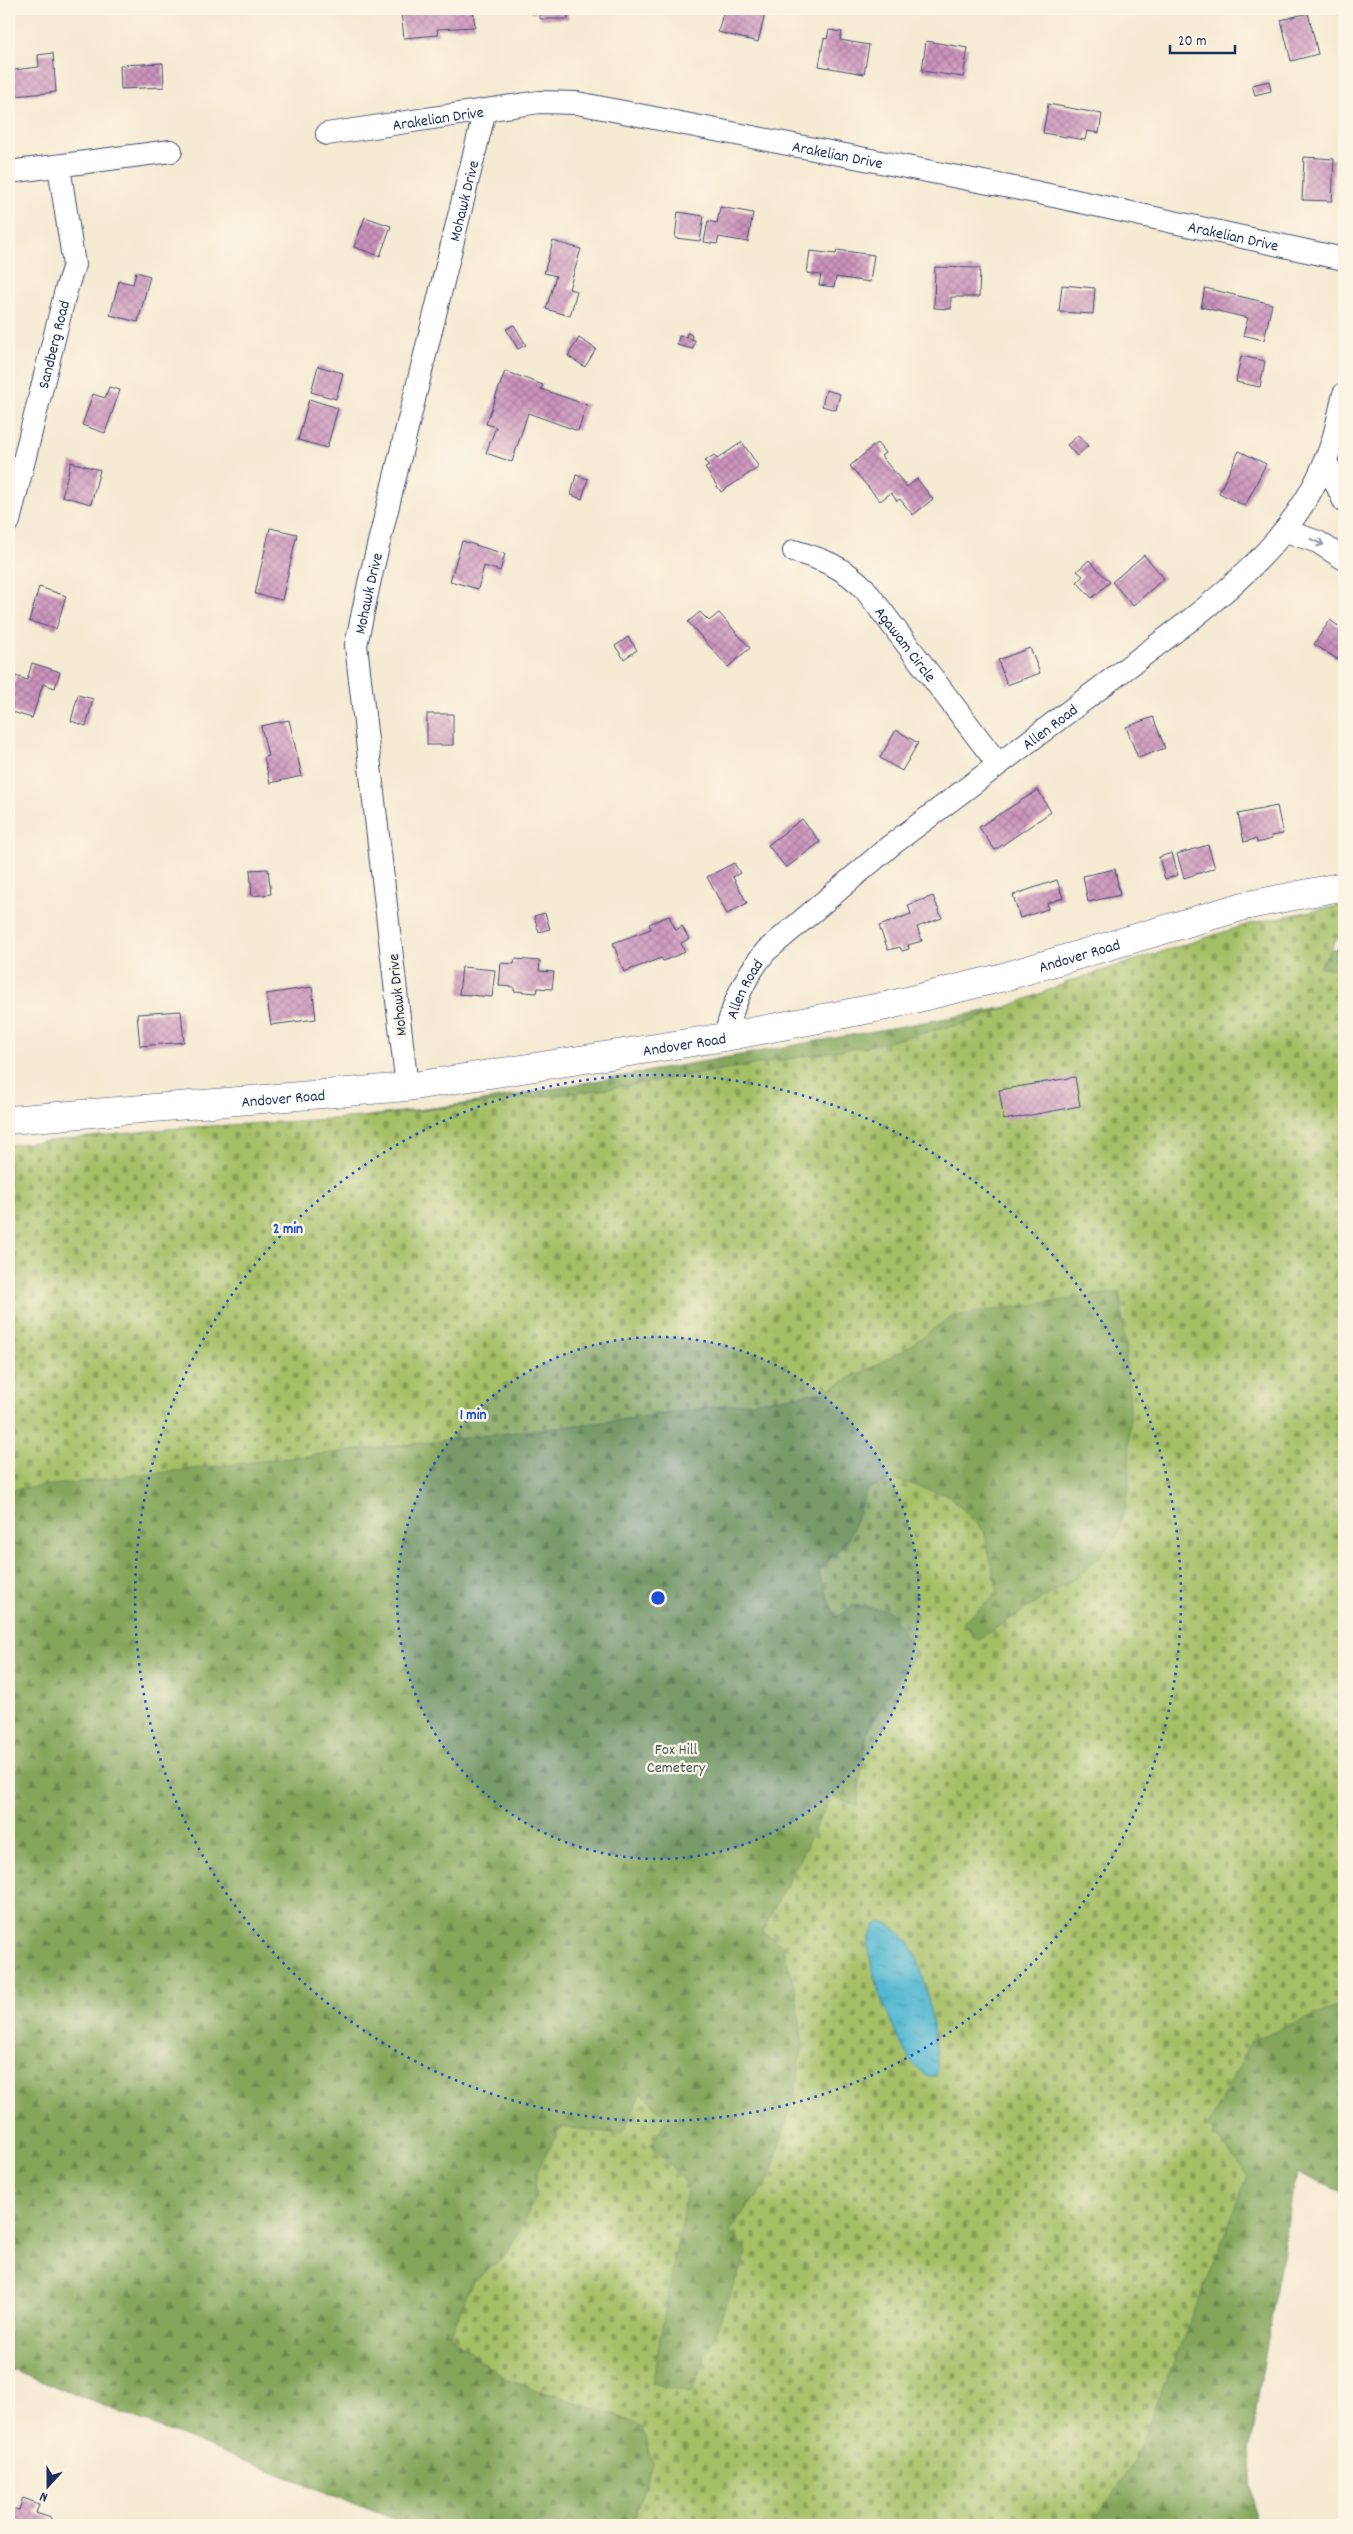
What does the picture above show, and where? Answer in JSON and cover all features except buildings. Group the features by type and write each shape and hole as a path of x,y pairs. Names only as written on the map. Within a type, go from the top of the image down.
{"main road":[{"name":"Andover Road","path":"9,1120 407,1087 725,1037 886,1006 1000,978 1244,906 1344,886"}],"street":[{"name":"Arakelian Drive","path":"327,134 539,102 578,103 1035,192 1344,259"},
{"name":"Mohawk Drive","path":"407,1087 356,645 370,579 485,110"},
{"path":"9,172 171,151"},
{"name":"Sandberg Road","path":"9,521 66,290 74,266 59,166"},
{"name":"Allen Road","path":"725,1037 732,1006 745,980 766,951 890,846 1233,586 1286,531 1308,499 1326,459 1344,394"},
{"path":"1326,459 1344,501"},
{"path":"1286,531 1318,542 1344,559"},
{"name":"Agawam Circle","path":"794,551 837,565 864,588 998,764"}],"green space":[{"path":"1342,905 1344,928 1319,967 1344,969 1344,2004 1252,2041 1208,2126 1248,2176 1132,2466 1091,2525 632,2525 652,2463 642,2427 618,2416 507,2380 450,2336 472,2282 507,2254 535,2199 536,2173 561,2127 622,2134 642,2092 667,2119 651,2145 688,2185 652,2383 691,2393 747,2252 730,2231 769,2179 793,2100 803,2046 796,1991 782,1945 762,1932 832,1795 857,1806 867,1731 898,1678 917,1654 889,1611 854,1605 836,1618 818,1572 848,1540 867,1489 894,1479 949,1496 984,1531 998,1594 963,1622 977,1640 1083,1573 1117,1537 1129,1490 1130,1404 1120,1292 952,1316 903,1351 823,1392 605,1422 9,1490 9,1145 178,1128 364,1117 600,1090 874,1045 973,1021 1073,980 1252,923"},
{"name":"Fox Hill Cemetery","path":"1344,947 1344,2193 1296,2172 1249,2451 1255,2525 409,2525 9,2369 9,1157 74,1154 471,1103"}],"water":[{"path":"881,1922 891,1926 907,1940 918,1959 930,2010 936,2048 937,2075 932,2077 917,2069 899,2040 884,2005 872,1969 869,1942 876,1924"}]}
